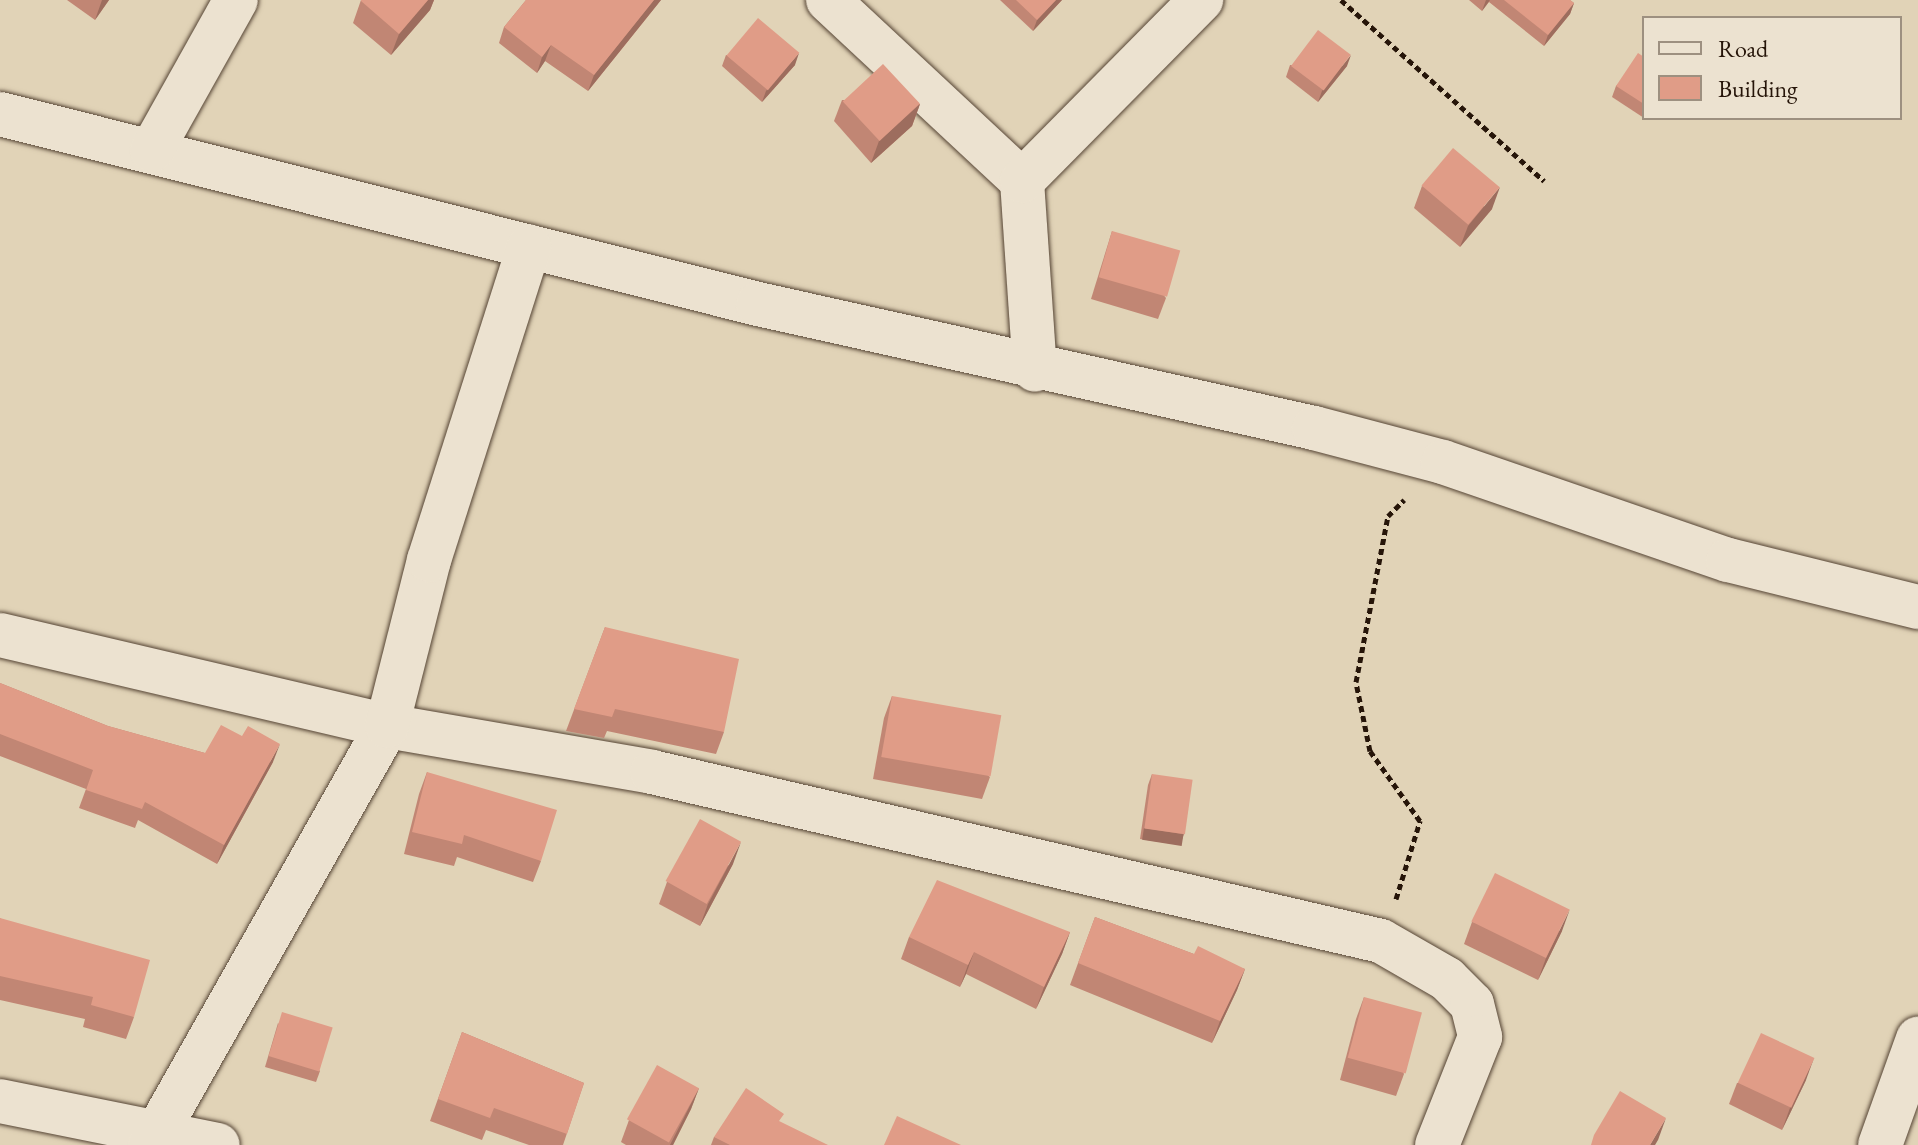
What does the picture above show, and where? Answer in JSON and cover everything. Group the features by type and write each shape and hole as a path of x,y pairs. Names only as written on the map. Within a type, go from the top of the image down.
{"street":[{"path":"152,150 236,0"},
{"path":"828,0 1022,181 1035,370"},
{"path":"1022,181 1201,0"},
{"path":"0,114 1035,370 1443,462 1728,560 1918,607"},
{"path":"154,1139 387,726 429,560 529,247"},
{"path":"0,635 387,726 652,772 1381,941 1447,979 1472,1004 1480,1037 1437,1145"},
{"path":"1880,1145 1918,1039"},
{"path":"0,1101 154,1139 218,1145"}],"path":[{"path":"1341,0 1544,181"},
{"path":"1381,941 1420,821 1370,751 1356,682 1388,516 1443,462"}],"building":[{"path":"361,0 428,0 399,34"},
{"path":"526,0 654,0 594,75 551,45 542,57 504,27"},
{"path":"1016,0 1056,0 1037,20"},
{"path":"1504,0 1570,0 1574,3 1548,35"},
{"path":"758,18 799,53 768,90 727,56"},
{"path":"1318,30 1351,55 1324,91 1291,66"},
{"path":"1638,53 1642,56 1642,103 1616,86"},
{"path":"883,64 920,103 880,141 843,102"},
{"path":"1453,148 1500,187 1468,225 1422,186"},
{"path":"1112,231 1180,251 1167,297 1099,277"},
{"path":"605,627 739,659 724,732 615,709 612,717 574,709"},
{"path":"0,683 108,726 205,753 221,725 242,736 248,726 280,744 224,845 145,802 142,809 86,790 93,770 0,734"},
{"path":"892,696 1001,715 991,776 881,757"},
{"path":"427,772 557,810 541,861 464,835 462,844 412,832"},
{"path":"1152,774 1193,780 1185,834 1144,828"},
{"path":"700,819 741,842 707,904 666,881"},
{"path":"1495,873 1570,909 1546,958 1471,922"},
{"path":"937,880 1070,932 1044,987 974,952 968,965 909,937"},
{"path":"1095,917 1194,954 1198,946 1245,969 1220,1021 1078,963"},
{"path":"0,918 150,960 134,1017 91,1005 93,997 0,976"},
{"path":"1364,997 1422,1013 1406,1073 1348,1058"},
{"path":"282,1012 333,1027 319,1071 269,1056"},
{"path":"462,1032 584,1083 567,1134 494,1108 490,1118 438,1099"},
{"path":"1761,1033 1814,1058 1791,1108 1738,1083"},
{"path":"657,1065 699,1088 669,1142 627,1119"},
{"path":"746,1088 784,1114 779,1121 828,1145 730,1145 714,1137"},
{"path":"1620,1091 1666,1118 1650,1145 1591,1145"},
{"path":"897,1116 961,1145 884,1145"}]}
